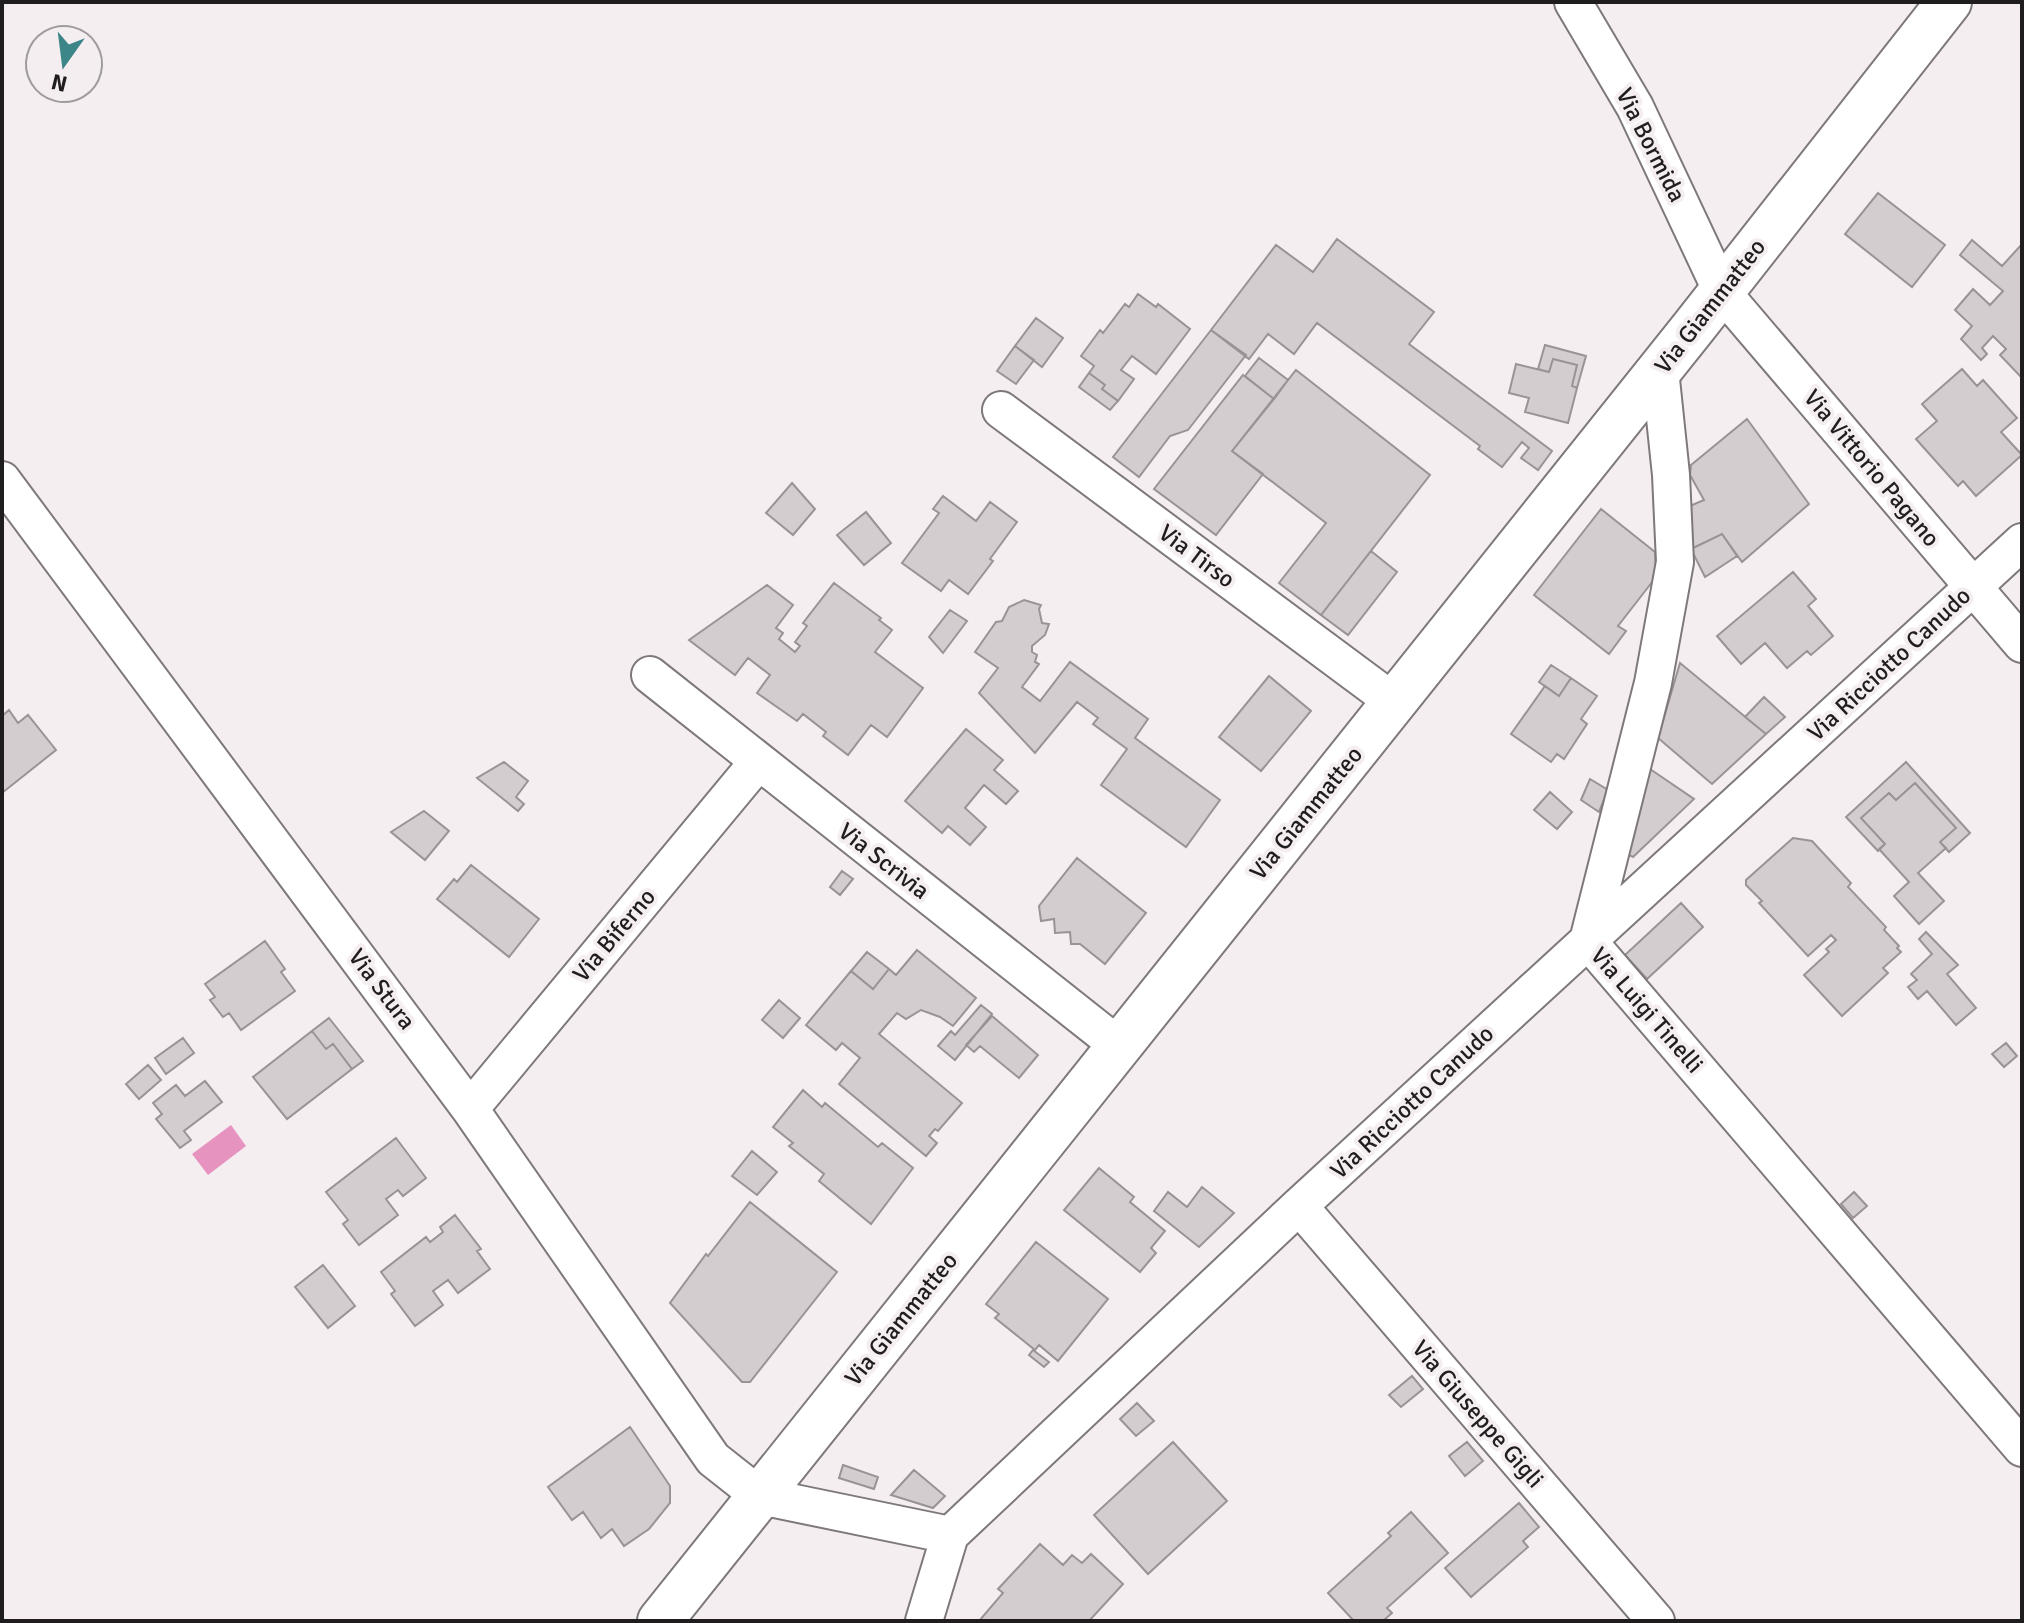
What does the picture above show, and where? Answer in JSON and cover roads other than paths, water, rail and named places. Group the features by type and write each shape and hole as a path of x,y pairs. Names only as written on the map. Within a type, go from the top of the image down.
{"street":[{"name":"Via Bormida","path":"1573,2 1635,107 1722,292"},
{"name":"Via Giammatteo","path":"660,1621 1660,370 1949,2"},
{"name":"Via Vittorio Pagano","path":"1722,292 2022,644"},
{"name":"Via Luigi Tinelli","path":"1660,370 1671,475 1675,562 1653,683 1588,941 2022,1448"},
{"name":"Via Tirso","path":"1001,410 1394,702"},
{"name":"Via Stura","path":"2,480 470,1109 713,1459 760,1496"},
{"name":"Via Ricciotto Canudo","path":"950,1535 1299,1206 2022,542"},
{"name":"Via Scrivia","path":"650,675 1119,1046"},
{"name":"Via Biferno","path":"470,1109 758,762"},
{"name":"Via Giuseppe Gigli","path":"1299,1206 1656,1621"},
{"path":"760,1496 950,1535 924,1621"}]}
